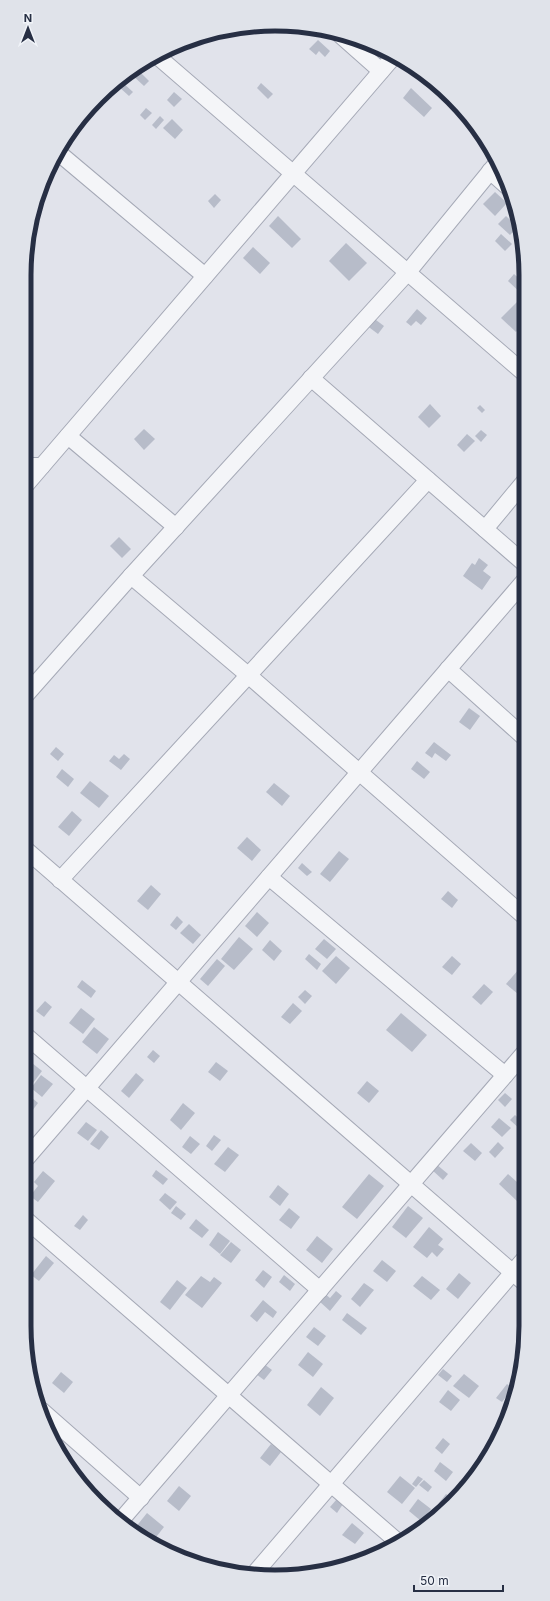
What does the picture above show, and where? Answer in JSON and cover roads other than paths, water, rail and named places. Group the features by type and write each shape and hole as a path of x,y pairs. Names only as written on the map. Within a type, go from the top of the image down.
{"street":[{"path":"349,43 381,71"},
{"path":"161,59 519,369"},
{"path":"31,479 390,60"},
{"path":"62,156 205,276"},
{"path":"31,689 131,576 408,272 493,167"},
{"path":"311,378 519,560"},
{"path":"68,436 176,527"},
{"path":"31,466 42,466"},
{"path":"60,880 428,480"},
{"path":"485,529 519,488"},
{"path":"131,576 248,675 519,912"},
{"path":"31,1153 519,586"},
{"path":"448,669 519,733"},
{"path":"31,854 410,1185 519,1278"},
{"path":"269,878 505,1075"},
{"path":"31,1040 320,1290"},
{"path":"123,1518 519,1060"},
{"path":"31,1224 394,1539"},
{"path":"258,1569 519,1264"},
{"path":"49,1417 141,1498"}]}
